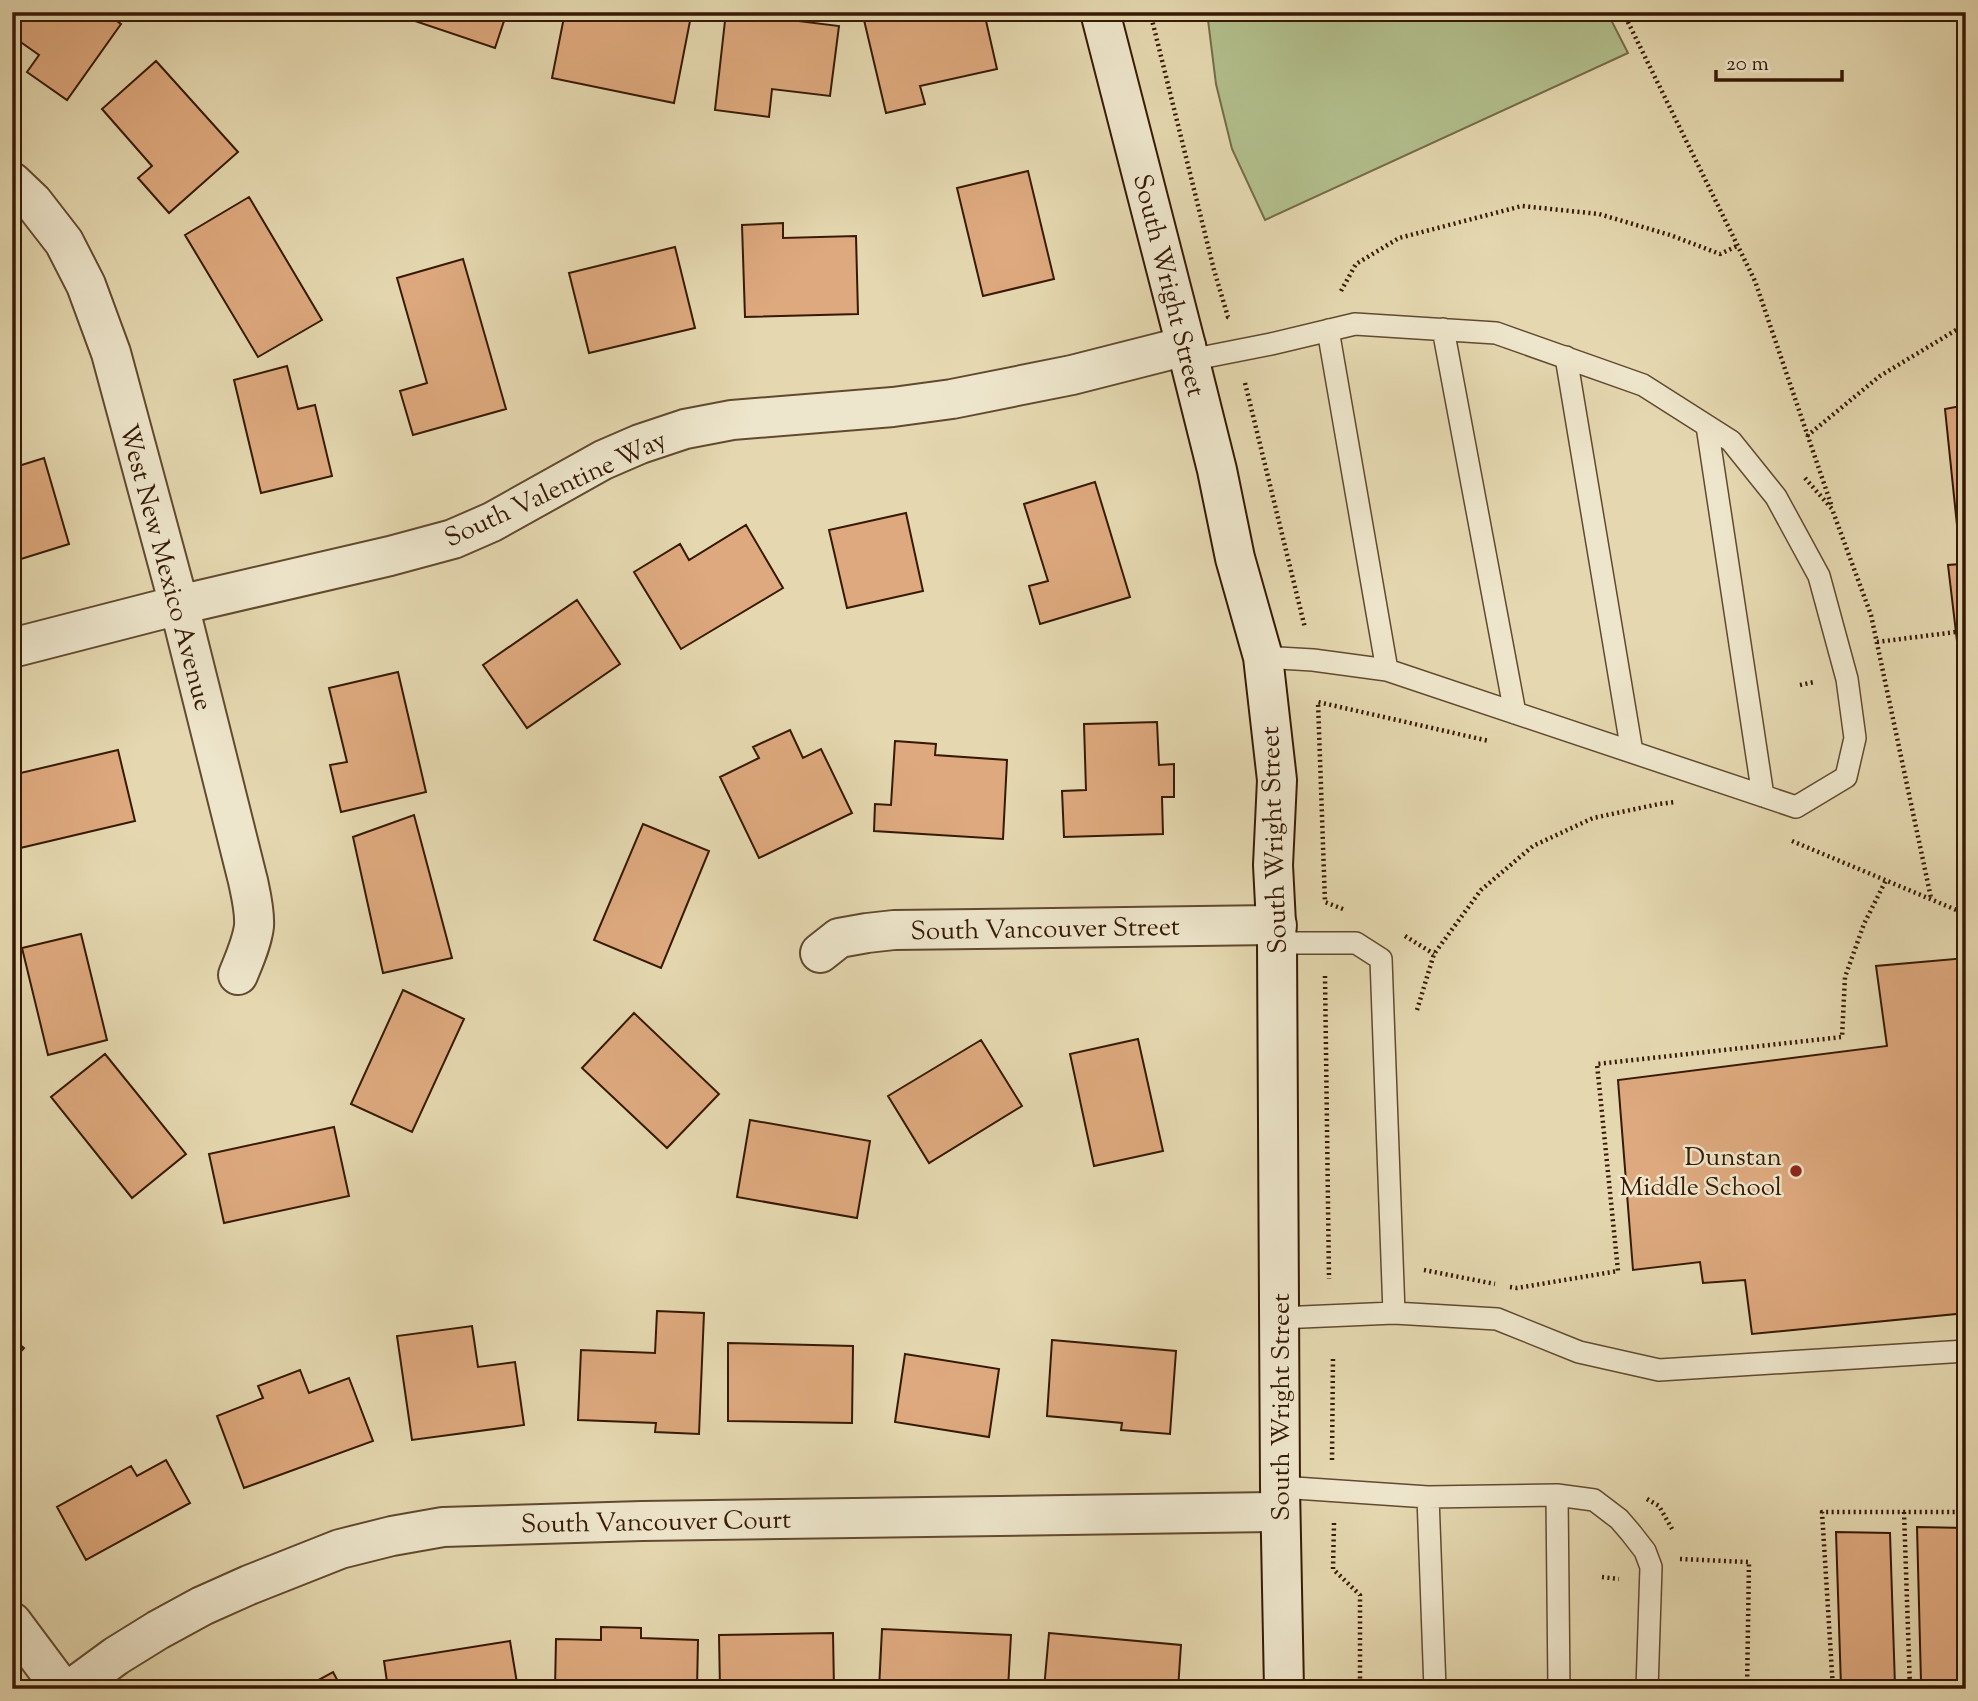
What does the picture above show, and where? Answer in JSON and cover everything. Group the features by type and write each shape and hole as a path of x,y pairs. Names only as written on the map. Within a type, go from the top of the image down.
{"street":[{"name":"South Wright Street","path":"1100,12 1263,657 1277,780 1273,865 1277,934 1280,1500 1284,1689"},
{"name":"West New Mexico Avenue","path":"12,182 33,202 64,242 86,285 111,352 179,605 253,907 254,927 238,975"},
{"name":"South Valentine Way","path":"12,648 453,539 492,522 603,460 685,429 732,419 952,400 1188,353"},
{"name":"South Vancouver Street","path":"820,953 839,938 894,930 1277,934"},
{"name":"South Vancouver Court","path":"71,1689 158,1630 202,1606 250,1585 340,1549 443,1527 1280,1500"},
{"path":"12,1622 62,1689"}],"lane":[{"path":"1188,353 1271,344 1354,324 1443,329 1496,333 1643,385 1731,441 1776,497 1819,576 1847,679 1854,738 1846,777 1796,807 1387,670 1313,660 1263,657"},
{"path":"1443,329 1515,713"},
{"path":"1328,330 1387,670"},
{"path":"1566,358 1632,752"},
{"path":"1707,426 1763,796"},
{"path":"1277,934 1356,943 1381,959 1394,1312"},
{"path":"1279,1318 1394,1312 1497,1319 1579,1352 1659,1370 1966,1351"},
{"path":"1280,1500 1334,1490 1428,1496 1557,1496 1594,1500 1619,1518 1645,1551 1651,1567 1647,1689"},
{"path":"1428,1496 1435,1689"},
{"path":"1557,1496 1559,1689"}],"path":[{"path":"1150,12 1214,271 1228,317 1241,319"},
{"path":"1623,12 1755,281 1871,615 1931,898"},
{"path":"1353,292 1341,291 1356,264 1399,237 1522,206 1599,214 1670,235 1720,254 1737,246"},
{"path":"1807,436 1880,376 1966,324"},
{"path":"1245,383 1305,631"},
{"path":"1796,469 1832,509"},
{"path":"1877,642 1956,632"},
{"path":"1800,685 1818,681"},
{"path":"1325,902 1318,702 1492,742"},
{"path":"1416,1012 1434,954 1480,890 1534,846 1593,818 1659,804 1682,802"},
{"path":"1784,837 1966,914"},
{"path":"1392,1270 1420,1269 1517,1288 1618,1271 1597,1064 1842,1037 1845,977 1864,924 1886,880"},
{"path":"1325,976 1329,1279"},
{"path":"1334,1490 1333,1569 1360,1595 1360,1689"},
{"path":"1833,1689 1822,1512 1966,1512"},
{"path":"1904,1512 1909,1689"},
{"path":"1602,1577 1626,1580 1651,1567 1678,1559 1749,1562 1747,1689"}],"green space":[{"path":"1207,12 1607,12 1628,53 1265,220 1232,149 1216,84"}],"building":[{"path":"12,12 104,12 121,24 67,100 27,72 39,55 12,36"},
{"path":"507,12 495,48 394,14"},
{"path":"565,12 647,12 690,21 674,103 552,78"},
{"path":"726,12 839,26 830,96 772,89 769,117 715,110"},
{"path":"899,12 984,12 997,69 920,86 925,104 886,113 864,20"},
{"path":"156,61 238,152 169,213 138,178 152,166 102,109"},
{"path":"1028,171 1054,279 983,296 957,188"},
{"path":"249,197 322,320 258,357 185,235"},
{"path":"783,223 783,238 856,236 858,314 745,317 742,225"},
{"path":"675,247 695,328 589,353 569,273"},
{"path":"463,259 506,409 413,435 400,391 427,383 397,278"},
{"path":"287,366 298,409 315,405 332,476 261,493 234,380"},
{"path":"1966,405 1966,717 1948,565 1961,564 1945,409"},
{"path":"44,458 69,544 21,559 15,539 12,540 12,468"},
{"path":"1095,482 1130,597 1040,624 1029,586 1048,581 1024,504"},
{"path":"906,513 923,591 847,608 829,530"},
{"path":"746,525 783,588 681,649 634,572 680,544 689,560"},
{"path":"577,600 620,664 527,728 483,665"},
{"path":"398,672 426,792 341,812 330,765 347,762 329,688"},
{"path":"1157,722 1159,765 1174,764 1174,797 1162,797 1163,834 1064,837 1062,791 1086,790 1084,724"},
{"path":"790,730 803,758 821,749 852,813 759,858 720,777 759,758 753,747"},
{"path":"895,741 936,744 935,755 1007,760 1003,839 874,831 875,804 891,805"},
{"path":"118,750 135,821 16,849 12,834 12,775"},
{"path":"414,815 452,958 383,973 353,837"},
{"path":"643,824 709,851 661,968 594,940"},
{"path":"81,934 107,1040 48,1055 22,948"},
{"name":"Dunstan Middle School","path":"1966,958 1966,1313 1752,1334 1745,1280 1703,1283 1700,1262 1633,1270 1618,1080 1887,1046 1876,966"},
{"path":"403,990 464,1019 412,1132 351,1104"},
{"path":"634,1013 719,1094 667,1148 582,1068"},
{"path":"1138,1039 1163,1151 1094,1166 1070,1054"},
{"path":"981,1040 1022,1106 929,1163 888,1096"},
{"path":"105,1054 186,1154 132,1198 51,1097"},
{"path":"750,1120 870,1141 857,1218 737,1197"},
{"path":"334,1127 349,1196 224,1223 209,1154"},
{"path":"657,1311 704,1313 699,1434 655,1432 656,1423 578,1420 581,1350 655,1353"},
{"path":"472,1326 478,1367 515,1362 524,1425 412,1440 397,1336"},
{"path":"12,1338 24,1348 12,1361"},
{"path":"1052,1340 1176,1351 1170,1434 1121,1430 1122,1423 1047,1416"},
{"path":"728,1343 853,1346 852,1423 728,1421"},
{"path":"905,1354 999,1369 989,1437 895,1422"},
{"path":"300,1370 309,1393 349,1378 373,1441 244,1488 217,1416 263,1398 258,1386"},
{"path":"12,1402 20,1409 12,1419"},
{"path":"166,1460 190,1503 86,1560 57,1507 131,1466 137,1476"},
{"path":"1917,1527 1966,1528 1966,1681 1921,1682"},
{"path":"1836,1532 1890,1533 1895,1686 1841,1687"},
{"path":"601,1627 641,1628 641,1638 698,1640 697,1689 555,1689 556,1639 601,1640"},
{"path":"882,1629 1011,1635 1008,1689 879,1689"},
{"path":"833,1633 834,1689 720,1689 719,1635"},
{"path":"1049,1633 1181,1645 1178,1689 1044,1689"},
{"path":"510,1641 518,1689 388,1689 384,1661"},
{"path":"333,1672 342,1689 302,1689"}],"place":[{"name":"Dunstan Middle School","path":"1796,1171"}]}
